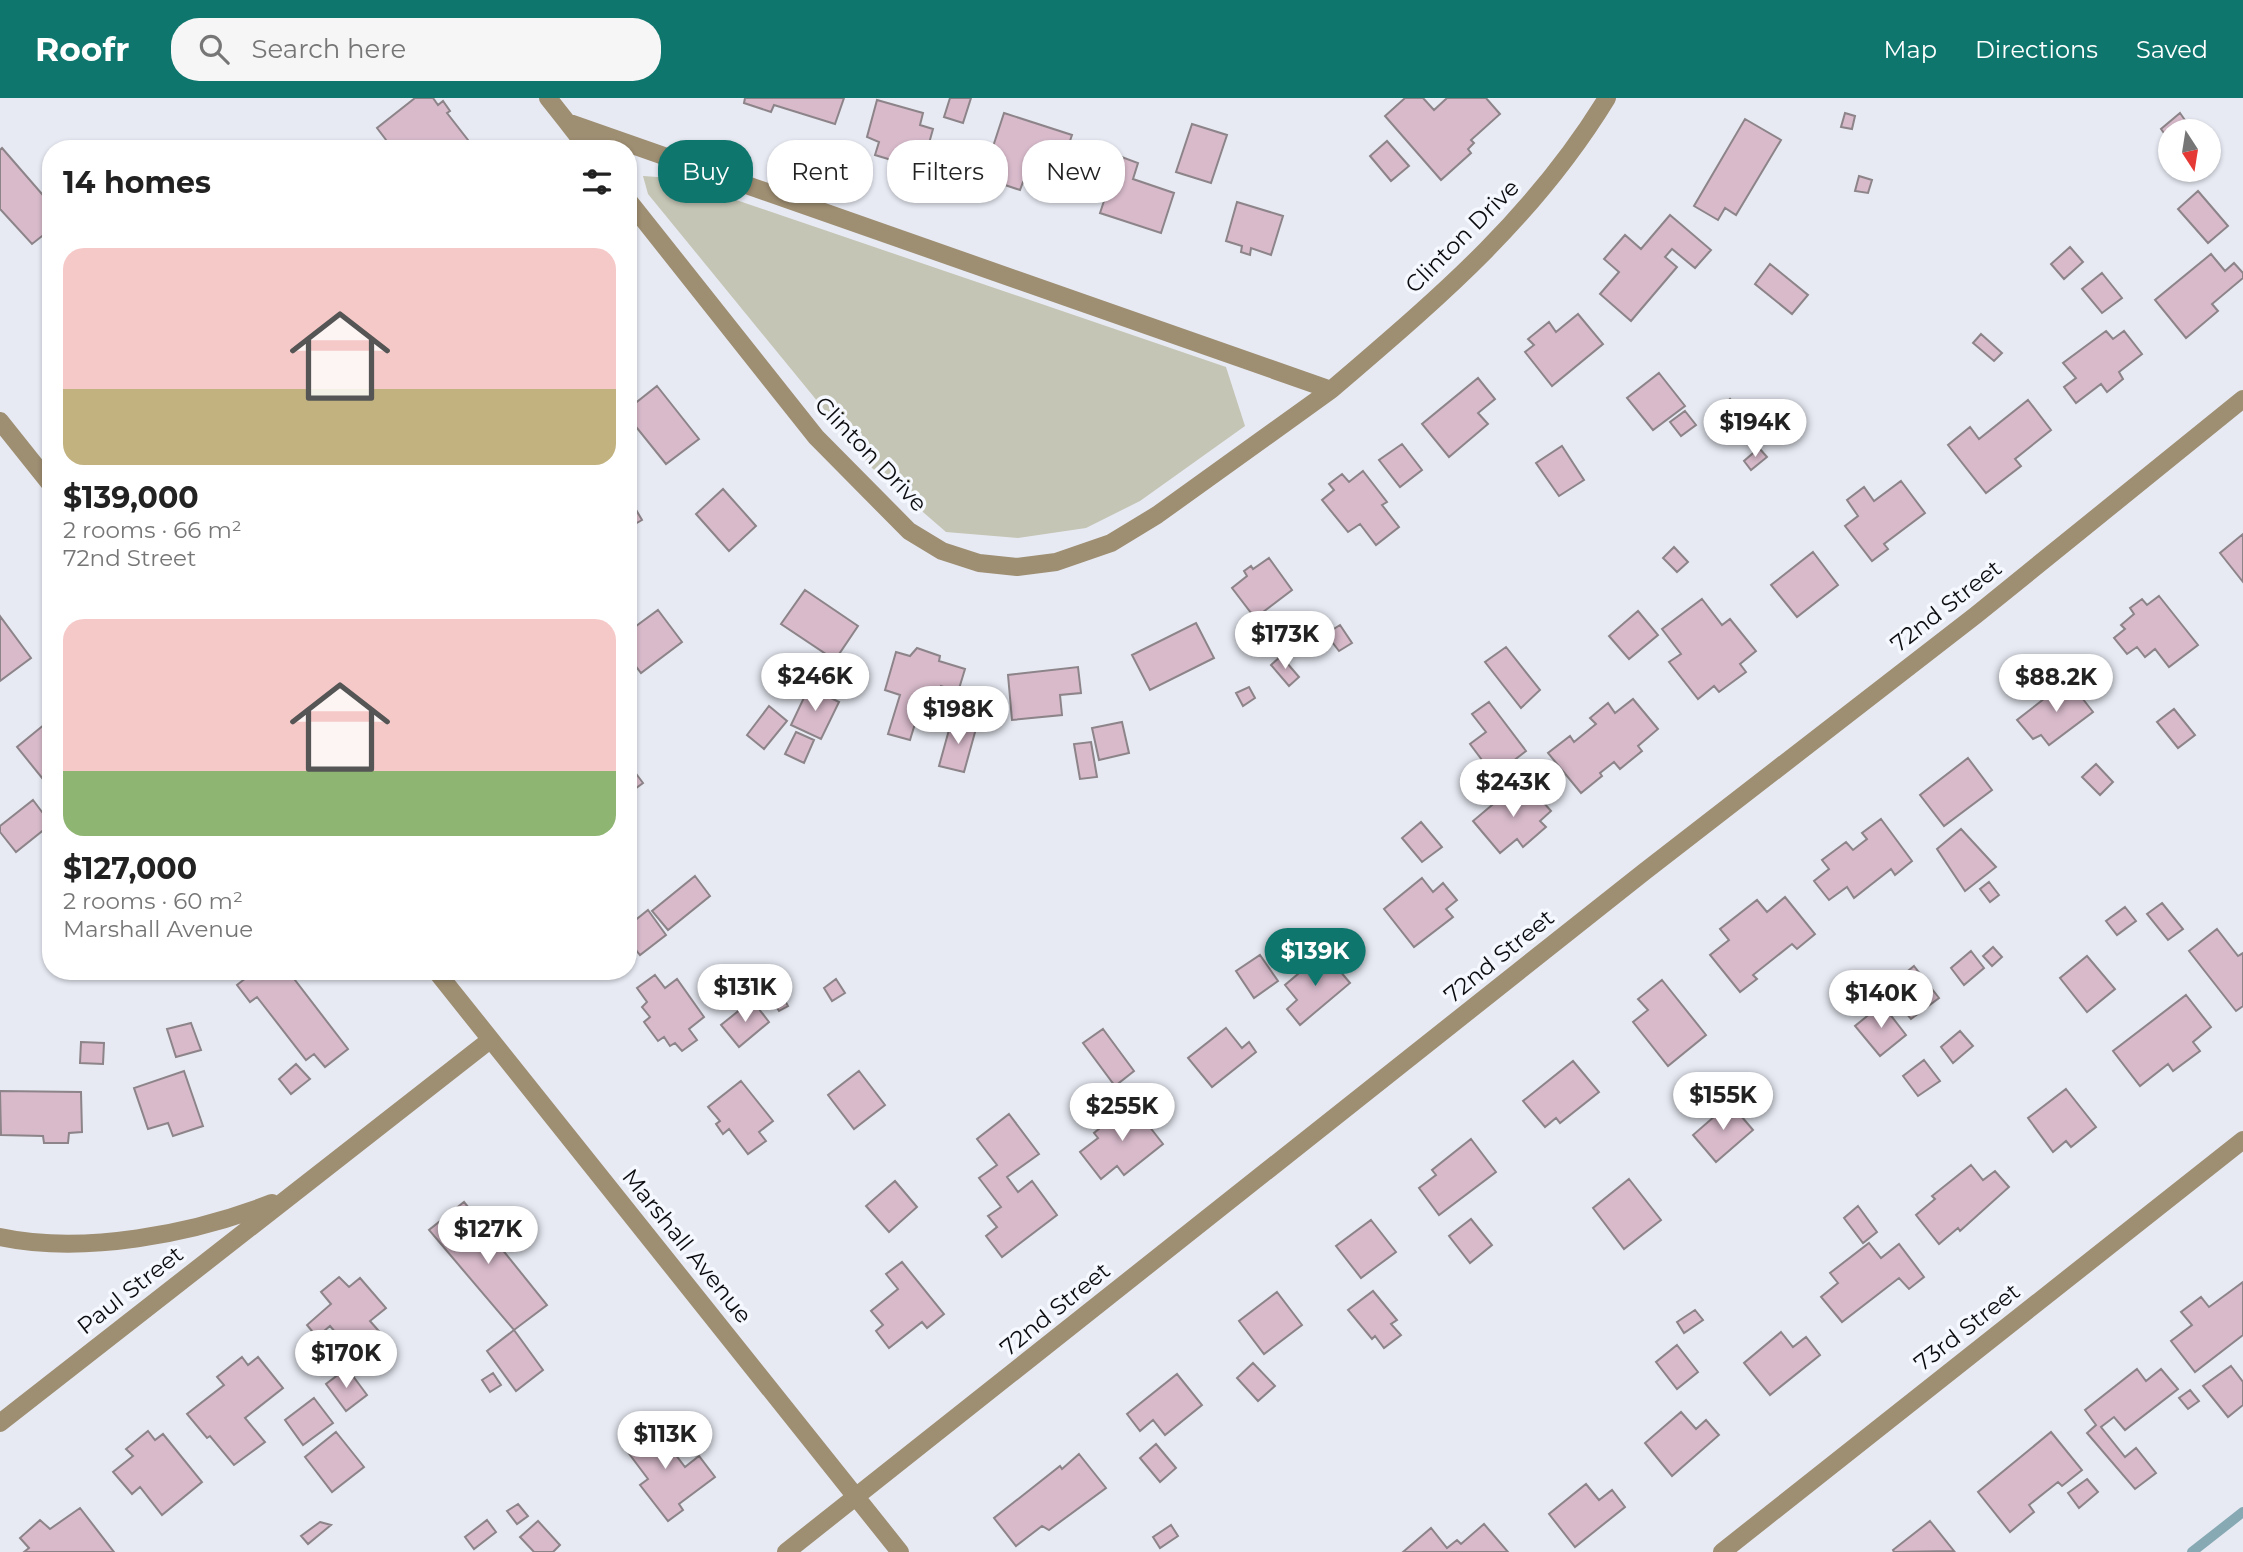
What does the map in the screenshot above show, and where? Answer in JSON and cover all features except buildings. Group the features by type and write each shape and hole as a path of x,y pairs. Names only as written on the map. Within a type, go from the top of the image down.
{"street":[{"path":"548,98 581,140"},
{"name":"Clinton Drive","path":"637,211 816,438 909,531 942,551 979,563 1017,567 1056,562 1111,543 1157,515 1331,390 1487,252 1580,143 1607,98"},
{"path":"567,122 618,140"},
{"path":"637,147 1331,390"},
{"name":"72nd Street","path":"786,1552 1644,872 1976,615 2243,399"},
{"path":"0,421 42,474"},
{"name":"Marshall Avenue","path":"443,980 900,1552"},
{"name":"Paul Street","path":"0,1423 490,1040"},
{"name":"73rd Street","path":"1722,1552 2243,1140"},
{"name":"Paul Street","path":"0,1237 17,1241 77,1243 137,1238 195,1227 291,1195"}],"green space":[{"path":"643,176 658,177 658,203 745,203 1226,367 1245,426 1140,501 1086,528 1018,538 946,532 872,468 648,194"}],"waterway":[{"path":"2192,1552 2243,1512"}]}
